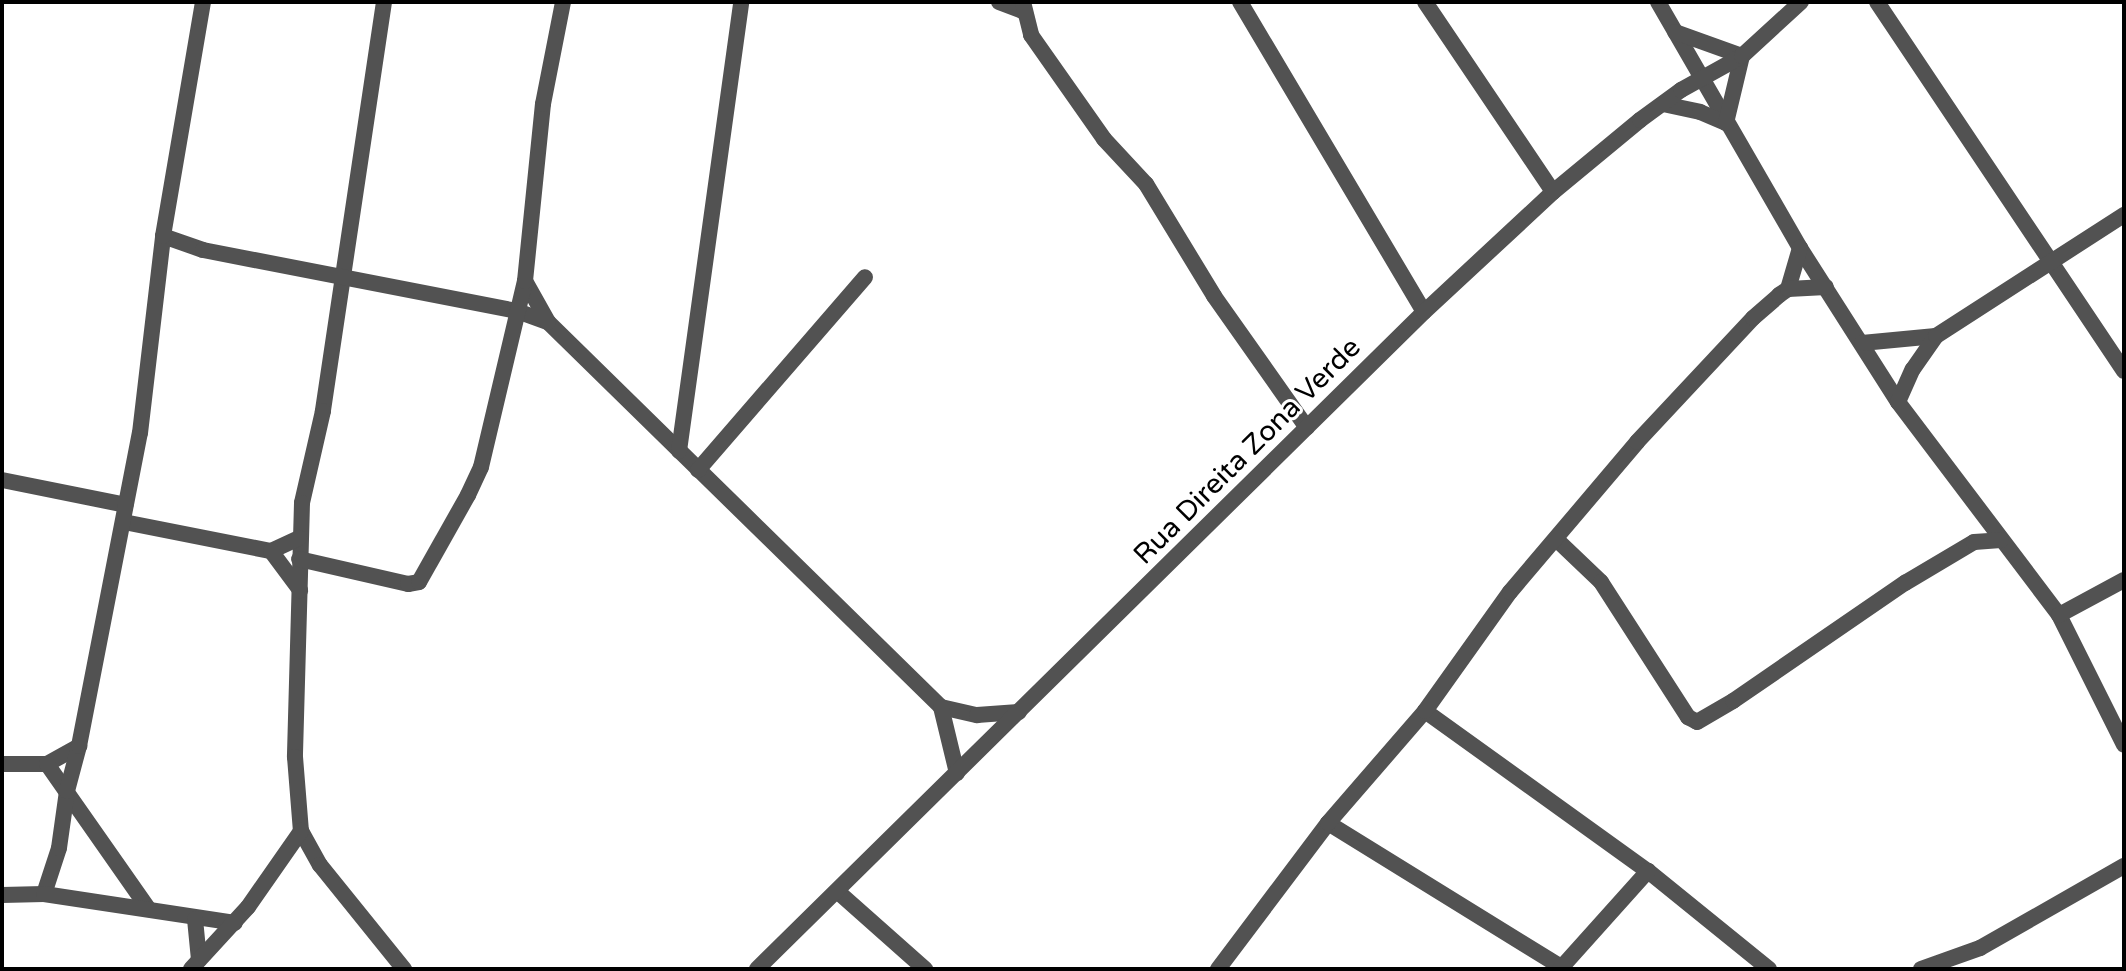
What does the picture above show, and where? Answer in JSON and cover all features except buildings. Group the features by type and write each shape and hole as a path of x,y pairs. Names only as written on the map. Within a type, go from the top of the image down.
{"street":[{"path":"44,894 59,848 67,791 79,746 140,433 163,236 203,2"},
{"path":"384,2 323,411 302,503 295,757 301,831 320,865 404,969"},
{"path":"299,559 408,584 419,582 481,467 525,281 543,104 563,2"},
{"path":"679,451 741,2"},
{"path":"999,2 1022,6 1031,35 1104,139 1146,184 1214,296 1307,428"},
{"path":"1240,2 1424,312"},
{"path":"1425,2 1553,192"},
{"path":"1658,2 1800,248 1898,402 2059,615 2124,745"},
{"name":"Rua Direita Zona Verde","path":"757,969 1424,312 1553,192 1663,104 1742,56 1801,2"},
{"path":"1877,2 2124,371"},
{"path":"1675,32 1742,56 1726,123"},
{"path":"1663,104 1700,112 1726,123"},
{"path":"1898,402 1913,369 1936,336 2124,215"},
{"path":"163,236 203,250 517,311 548,322 564,333 698,470 941,707 977,715 1019,712"},
{"path":"1218,969 1328,823 1425,711 1510,592 1637,442 1753,318 1788,289 1800,248"},
{"path":"698,470 865,277"},
{"path":"525,281 548,322"},
{"path":"1788,289 1826,287"},
{"path":"1862,343 1936,336"},
{"path":"2,480 271,551 299,538"},
{"path":"1974,542 1982,515"},
{"path":"1556,539 1601,582 1688,717 1697,722 1733,701 1905,583 1974,542 2001,540"},
{"path":"271,551 300,590"},
{"path":"2059,615 2124,580"},
{"path":"941,707 957,773"},
{"path":"1425,711 1648,871 1769,969"},
{"path":"2,764 47,764 79,746"},
{"path":"47,764 148,908"},
{"path":"1328,823 1562,969 1648,871"},
{"path":"195,964 235,923 301,831"},
{"path":"1921,969 1980,948 2124,866"},
{"path":"837,891 925,969"},
{"path":"2,895 44,894 235,923"},
{"path":"195,919 195,964"}]}
